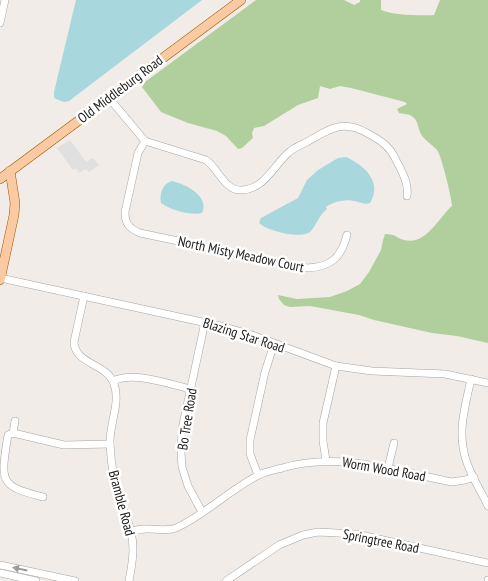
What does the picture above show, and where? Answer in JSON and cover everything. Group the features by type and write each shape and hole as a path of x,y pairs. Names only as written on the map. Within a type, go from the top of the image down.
{"main road":[{"name":"Old Middleburg Road","path":"0,179 241,0"},
{"path":"0,279 14,209 14,188 10,171"}],"street":[{"path":"0,23 5,0"},
{"path":"109,98 145,141 206,160 214,166 225,184 239,190 253,187 263,182 289,152 328,130 338,126 352,126 384,143 392,150 408,186 407,196"},
{"name":"North Misty Meadow Court","path":"145,141 138,153 125,212 125,219 128,225 140,233 307,268 318,268 334,260 343,249 347,235"},
{"name":"Blazing Star Road","path":"0,279 206,322 336,366 372,371 436,373 488,383"},
{"path":"84,296 74,342 74,347 79,356 105,371 113,381 120,378 136,377 191,389"},
{"name":"Bo Tree Road","path":"202,512 188,486 182,467 181,453 182,429 206,322"},
{"path":"258,475 250,454 250,440 265,372 274,344"},
{"path":"326,460 323,422 336,366"},
{"path":"471,379 461,430 466,460 488,506"},
{"name":"Bramble Road","path":"113,381 117,399 111,424 110,444 116,489 131,532 132,564 128,581"},
{"path":"13,433 15,421"},
{"path":"42,497 17,492 8,488 2,481 0,471 8,435 13,433 64,445 110,444"},
{"path":"388,468 394,443"},
{"name":"Worm Wood Road","path":"131,532 145,529 172,530 185,524 258,475 291,465 326,460 358,462 452,482 474,477"},
{"name":"Springtree Road","path":"231,580 279,545 303,535 318,532 356,534 488,563"},
{"path":"0,565 75,581"},
{"path":"0,573 36,581"}],"green space":[{"path":"256,0 344,0 354,5 360,2 360,0 381,0 381,10 386,12 434,15 440,0 488,0 488,343 432,333 359,315 310,306 290,307 284,305 279,299 278,295 297,299 330,297 347,291 360,284 369,272 381,250 385,234 404,240 412,241 419,239 452,206 446,177 437,150 420,132 415,118 399,113 397,109 407,104 405,102 351,88 340,86 330,89 320,86 318,98 298,105 264,126 254,128 253,138 242,148 238,149 226,136 217,131 188,123 161,112 142,87 145,82"}],"shaded area":[{"path":"70,140 86,162 93,158 99,165 89,172 86,169 79,173 76,168 73,170 57,148"}],"water":[{"path":"76,0 202,0 69,101 64,102 54,98 54,92"},
{"path":"346,157 353,160 370,175 374,188 370,203 364,204 347,200 329,205 307,234 293,235 269,229 259,223 261,218 298,198 307,180 318,170 338,158"},
{"path":"172,181 189,188 199,196 203,201 202,213 181,212 161,203 162,189"}]}
